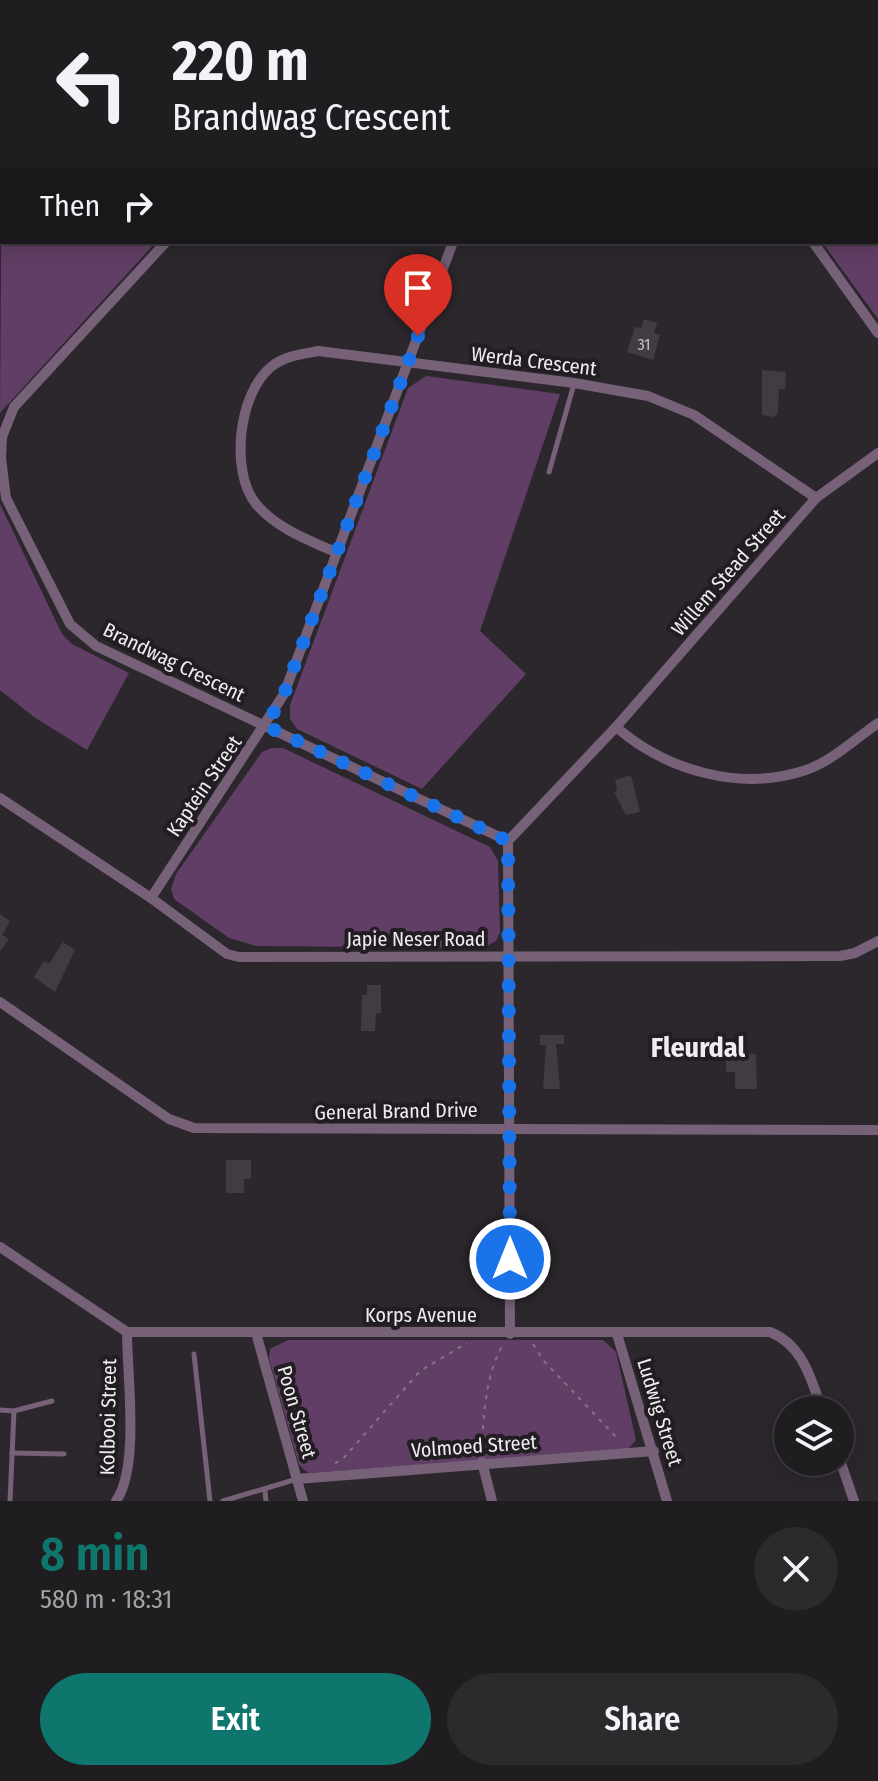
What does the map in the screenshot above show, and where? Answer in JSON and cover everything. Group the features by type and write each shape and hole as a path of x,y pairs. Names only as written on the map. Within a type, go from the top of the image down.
{"street":[{"name":"Brandwag Crescent","path":"164,244 14,407 2,437 6,498 62,610 79,634 96,646 508,841"},
{"name":"Kaptein Street","path":"151,898 284,694 452,244"},
{"path":"814,244 878,333"},
{"name":"Werda Crescent","path":"335,552 271,520 243,484 239,465 243,424 255,387 271,367 292,356 318,351 574,383 648,396 673,405 816,498"},
{"name":"Willem Stead Street","path":"508,841 616,727 816,498 878,453"},
{"path":"616,727 631,740 706,775 756,777 804,771 822,763 878,723"},
{"name":"Japie Neser Road","path":"0,798 151,898 227,954 239,957 840,956 855,953 878,941"},
{"path":"508,841 510,1334"},
{"name":"General Brand Drive","path":"0,1002 169,1119 194,1128 878,1130"},
{"path":"0,1247 127,1332"},
{"name":"Korps Avenue","path":"127,1332 770,1332 791,1344 806,1365 817,1396"},
{"name":"Kolbooi Street","path":"116,1501 126,1480 129,1453 127,1332"},
{"name":"Poon Street","path":"256,1333 303,1501"},
{"name":"Ludwig Street","path":"617,1334 667,1501"},
{"name":"Volmoed Street","path":"297,1479 482,1462 654,1451"},
{"path":"482,1462 492,1501"},
{"path":"845,1476 854,1501"}],"lane":[{"path":"549,472 574,383"},
{"path":"194,1354 210,1501"},
{"path":"0,1410 14,1411 52,1401"},
{"path":"10,1501 14,1411"},
{"path":"12,1453 64,1454"},
{"path":"223,1501 297,1479"},
{"path":"265,1491 266,1501"}],"path":[{"path":"331,1465 342,1460 420,1371 466,1345 473,1333"},
{"path":"482,1462 482,1422 496,1356 510,1334"},
{"path":"527,1334 543,1360 631,1453"}],"shaded area":[{"path":"1,244 154,244 0,413"},
{"path":"823,244 878,244 878,319"},
{"path":"426,376 560,394 480,631 526,674 422,789 297,729 290,719 290,705 408,388"},
{"path":"0,504 62,634 72,644 129,673 87,750 34,717 0,690"},
{"path":"283,748 490,847 498,861 500,932 496,941 483,948 256,946 229,938 174,899 171,889 176,874 262,752"},
{"path":"288,1340 603,1340 616,1352 636,1440 627,1450 308,1473 299,1465 269,1359 270,1349"}],"building":[{"path":"644,319 657,323 654,333 660,335 653,360 627,352 635,327 641,328"},
{"path":"762,370 786,372 785,389 779,389 778,413 773,417 762,415"},
{"path":"631,775 640,812 626,815 614,792 617,790 615,780"},
{"path":"0,914 10,921 2,935 9,939 0,952"},
{"path":"63,942 75,950 55,992 34,977 44,961 49,964"},
{"path":"367,985 381,985 381,1013 376,1013 375,1031 361,1031 362,995 367,995"},
{"path":"540,1035 564,1035 564,1044 556,1044 560,1089 543,1089 546,1045 540,1045"},
{"path":"726,1042 741,1042 741,1054 756,1054 757,1089 735,1089 735,1072 726,1072"},
{"path":"226,1160 251,1160 251,1179 244,1179 244,1193 226,1193"}],"district":[{"name":"Fleurdal","path":"698,1047"}],"route":[{"path":"418,336 284,694 266,726 508,841 510,1259"}]}
